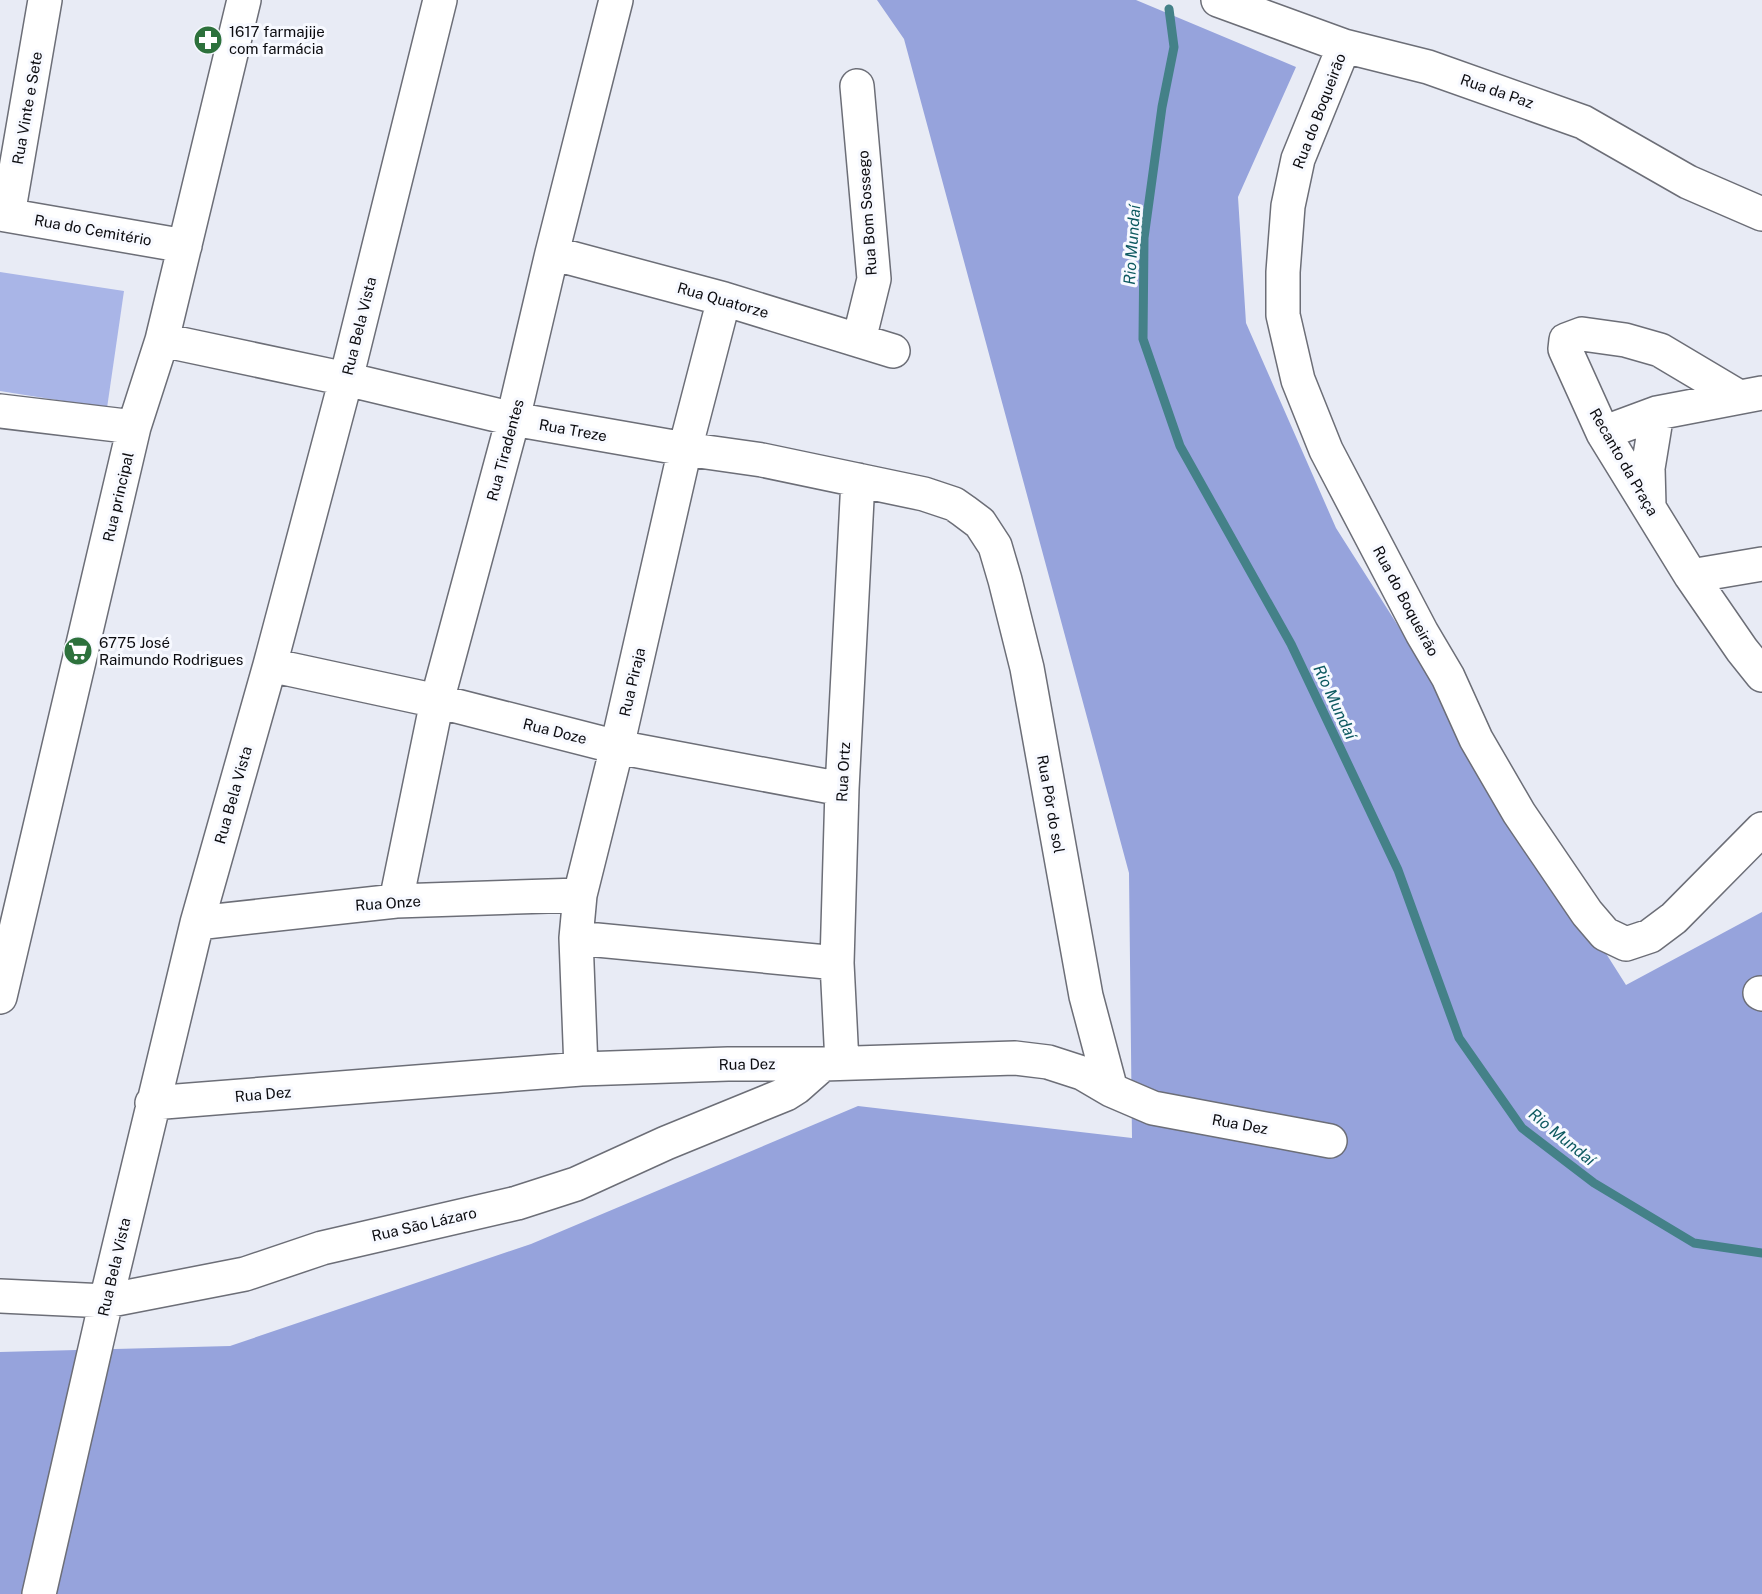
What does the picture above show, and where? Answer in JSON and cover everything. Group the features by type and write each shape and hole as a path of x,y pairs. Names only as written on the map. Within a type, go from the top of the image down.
{"street":[{"name":"Rua Vinte e Sete","path":"4,215 45,0"},
{"name":"Rua principal","path":"0,997 134,428 162,340 244,0"},
{"name":"Rua Bela Vista","path":"39,1594 152,1103 197,923 270,665 346,379 440,0"},
{"name":"Rua Tiradentes","path":"396,900 437,701 513,419 616,0"},
{"name":"Rua da Paz","path":"1218,0 1344,46 1428,67 1583,122 1688,182 1762,214"},
{"name":"Rua do Boqueirão","path":"1344,46 1298,159 1288,206 1283,272 1283,315 1298,380 1326,450 1422,633 1448,677 1476,739 1519,813 1587,913 1605,934 1626,944 1650,936 1674,918 1762,829"},
{"name":"Rua Bom Sossego","path":"857,86 874,279 860,340"},
{"name":"Rua do Cemitério","path":"4,215 185,246"},
{"name":"Rua Quatorze","path":"552,253 724,299 893,351"},
{"name":"Rua Piraja","path":"581,1069 576,938 580,895 617,747 685,449 724,299"},
{"name":"Recanto da Praça","path":"1750,395 1660,350 1625,340 1582,333 1566,340 1565,349 1603,433 1691,576 1762,675"},
{"name":"Rua Treze","path":"162,340 346,379 513,419 762,460 924,494 954,504 980,523"},
{"path":"1603,433 1657,413 1750,395"},
{"path":"0,411 134,428"},
{"path":"1650,508 1648,468 1657,413"},
{"name":"Rua Ortz","path":"832,1064 842,789 858,480"},
{"name":"Rua Pôr do sol","path":"980,523 995,546 1027,668 1086,996 1111,1090"},
{"path":"1691,576 1762,564"},
{"name":"Rua Doze","path":"270,665 437,701 617,747 842,789"},
{"name":"Rua Onze","path":"197,923 396,900 580,895"},
{"path":"576,938 837,963"},
{"name":"Rua Dez","path":"152,1103 581,1069 1015,1058 1048,1062 1082,1073 1111,1090 1153,1108 1330,1141"},
{"name":"Rua São Lázaro","path":"0,1296 106,1301 245,1274 322,1248 517,1203 576,1185 666,1143 786,1094 832,1064"}],"shaded area":[{"path":"877,0 1136,0 1296,67 1238,197 1246,323 1336,528 1626,985 1762,912 1762,1594 0,1594 0,1352 230,1346 531,1244 858,1106 1132,1138 1129,873 904,39"},
{"path":"0,272 124,291 107,408 0,391"}],"waterway":[{"name":"Rio Mundaí","path":"1169,9 1174,47 1162,107 1144,238 1143,339 1180,446 1291,644 1398,870 1459,1038 1522,1128 1594,1183 1694,1243 1762,1253"}],"place":[{"name":"1617 farmajije com farmácia","path":"208,40"},
{"name":"6775 José Raimundo Rodrigues","path":"78,651"}]}
